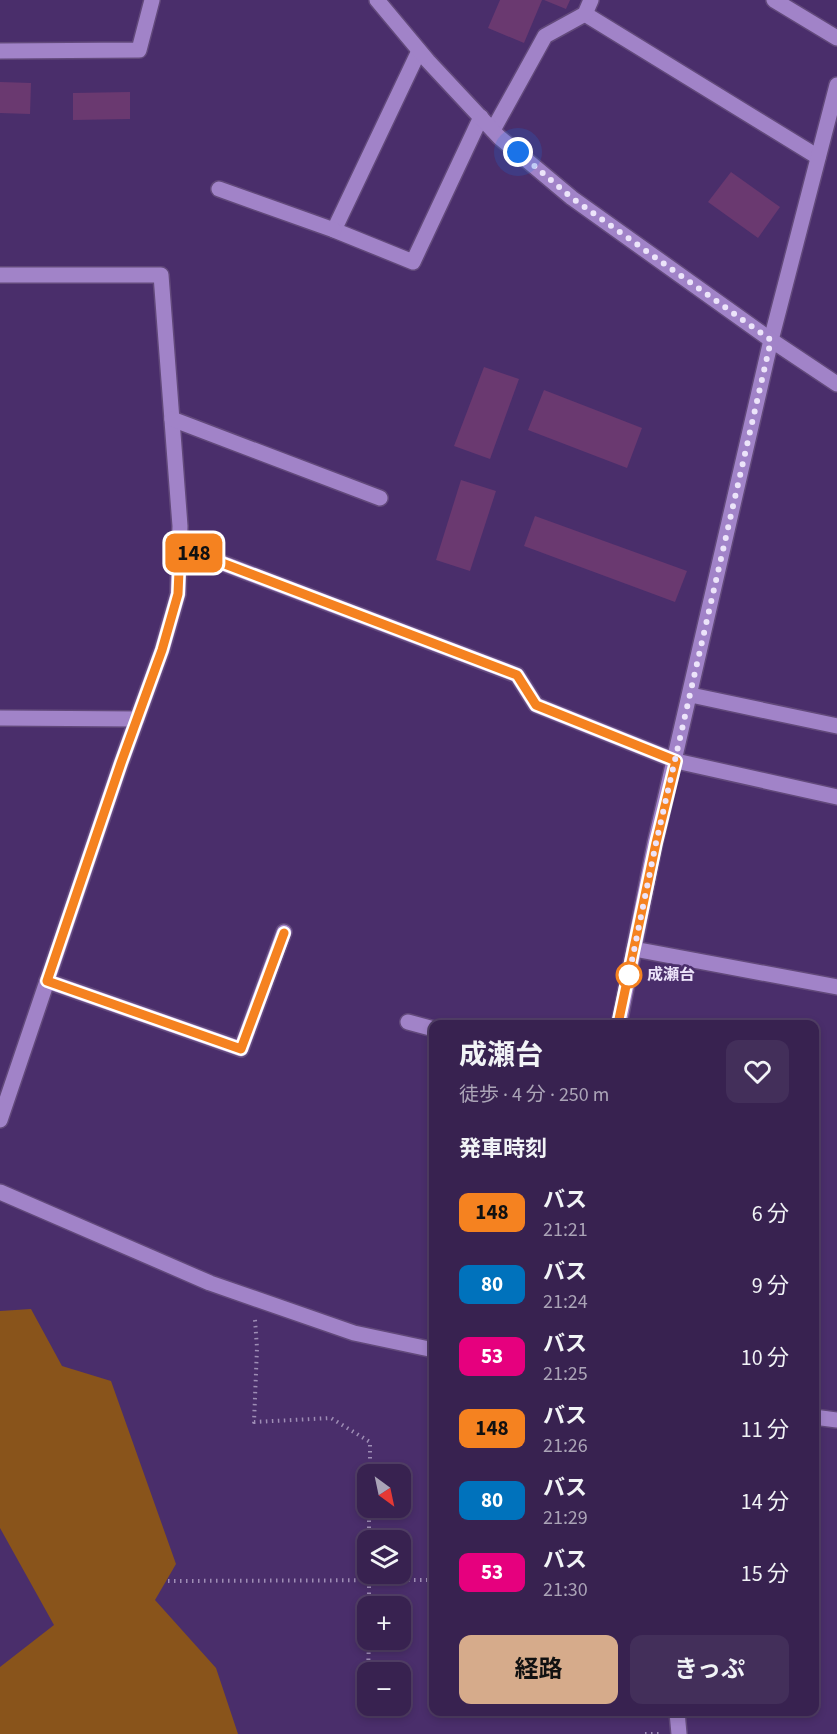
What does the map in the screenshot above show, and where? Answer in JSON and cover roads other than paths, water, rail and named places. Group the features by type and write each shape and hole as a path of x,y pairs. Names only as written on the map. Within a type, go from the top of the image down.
{"street":[{"path":"0,51 139,50 152,0"},
{"path":"377,0 419,51 493,130 572,198 771,340 837,384"},
{"path":"774,0 837,38"},
{"path":"493,130 545,36 588,7 818,157"},
{"path":"334,230 419,51"},
{"path":"619,1020 656,843 771,340 837,85"},
{"path":"219,189 334,230 413,262 481,117"},
{"path":"0,274 161,275 180,526 178,594 162,650 0,1120"},
{"path":"172,419 380,498"},
{"path":"180,547 517,675 536,705 676,761 837,797"},
{"path":"691,695 837,726"},
{"path":"0,718 137,719"},
{"path":"47,981 241,1049 284,933"},
{"path":"634,949 837,987"},
{"path":"408,1022 429,1028"},
{"path":"0,1192 210,1282 253,1298 354,1333 429,1349"},
{"path":"819,1418 837,1420"},
{"path":"678,1716 679,1734"}],"place":[{"name":"成瀬台","path":"629,975"}]}
